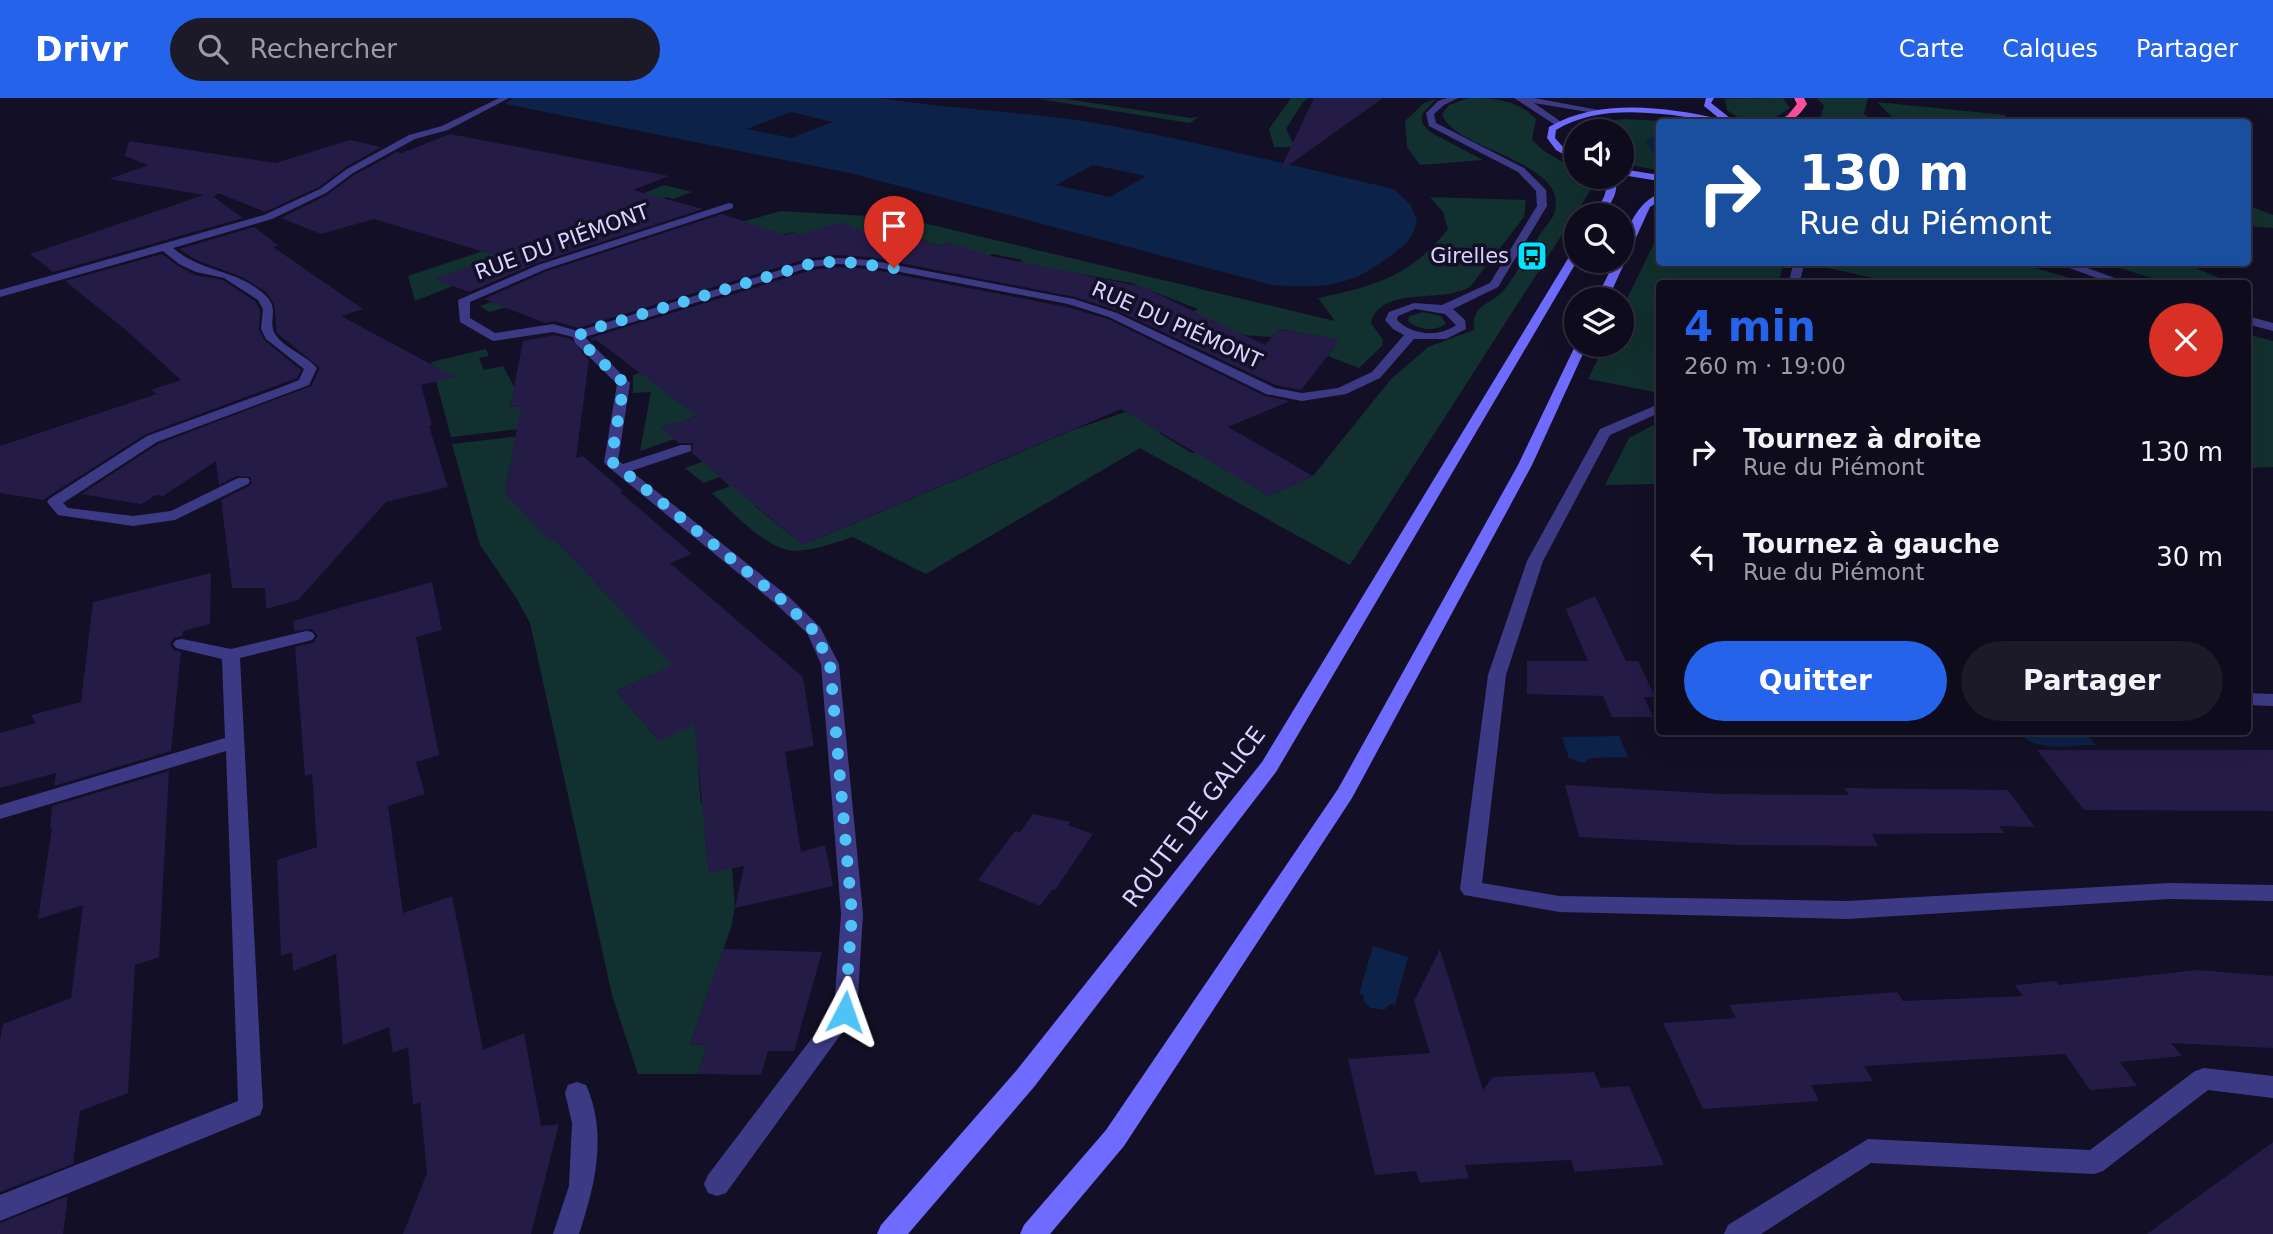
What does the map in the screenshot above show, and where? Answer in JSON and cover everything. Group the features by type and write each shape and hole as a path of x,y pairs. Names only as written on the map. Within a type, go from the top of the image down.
{"highway":[{"path":"1788,119 1802,104 1800,98"}],"main road":[{"path":"1710,98 1707,104 1726,119"},
{"path":"1635,110 1653,102"},
{"path":"1564,151 1551,138 1552,128 1573,117 1600,111 1635,110 1677,113 1708,119"},
{"path":"1634,174 1656,178"},
{"path":"1634,231 1646,205 1656,199"},
{"name":"ROUTE DE GALICE","path":"890,1234 1026,1079 1269,767 1564,273"},
{"path":"1033,1234 1115,1138 1345,793 1525,465 1575,357"}],"street":[{"path":"1444,309 1494,285 1542,206 1541,190 1521,170 1432,124 1430,113 1441,103 1454,98"},
{"path":"1520,99 1600,111"},
{"path":"1520,99 1558,123"},
{"path":"0,294 268,217 323,191 350,171 412,137 445,128 502,100"},
{"name":"RUE DU PIÉMONT","path":"729,206 542,267 464,300 464,319 493,337 553,328 579,335 810,264 838,261 869,263 1070,301 1113,315 1271,391 1302,397 1340,391 1376,375 1412,334"},
{"path":"164,246 184,262 200,270 227,275 262,298 269,309 267,329 272,339 310,368 304,382 152,439 54,502 63,512 133,521 175,515 243,481"},
{"path":"2070,266 2114,280"},
{"path":"1415,306 1444,309 1460,319 1462,326 1459,330 1444,335 1412,334 1395,326 1391,320 1396,312 1415,306"},
{"path":"2251,321 2273,327"},
{"path":"579,335 579,340 624,383 611,461 783,601 814,631 830,664 852,914 845,1012 717,1184"},
{"path":"1656,409 1605,432 1535,561 1497,675 1471,889 1559,904 1847,911 2169,891 2273,893"},
{"path":"620,470 685,448"},
{"path":"182,644 231,655 306,636"},
{"path":"0,1208 251,1107 231,655"},
{"path":"2251,699 2273,699"},
{"path":"0,812 235,742"},
{"path":"1737,1234 1868,1151 2094,1162 2204,1079 2273,1087"},
{"path":"566,1234 582,1186 585,1123 577,1093"}],"green space":[{"path":"1060,98 1191,118 1200,116 1190,123 1038,99"},
{"path":"1291,98 1309,98 1303,102 1286,129 1295,147 1274,147 1269,129"},
{"path":"1469,98 1506,101 1522,108 1536,119 1532,140 1564,163 1564,189 1591,189 1582,203 1564,203 1564,232 1350,565 1140,448 926,574 853,537 802,550 784,549 750,529 712,493 730,486 720,477 703,483 685,468 961,365 917,338 662,428 675,439 640,451 651,392 633,393 633,375 843,307 809,287 835,279 843,280 833,288 999,318 967,330 1091,400 1075,407 1028,380 1005,389 1021,399 755,506 803,545 1073,430 1134,409 1168,428 1159,433 1192,453 1197,452 1269,496 1313,476 1391,379 1428,347 1474,330 1478,310 1504,290 1554,214 1555,196 1546,181 1529,168 1467,138 1451,127 1442,114 1449,105"},
{"path":"1783,98 1790,108 1770,119 1741,119 1727,110 1725,99"},
{"path":"1817,98 1868,98 1864,114 1871,119 1814,119 1821,116 1824,106"},
{"path":"1436,99 1422,114 1422,123 1430,132 1483,160 1420,165 1407,147 1405,121 1424,103"},
{"path":"1877,102 2005,115 2006,119 1894,119"},
{"path":"1634,120 1656,121 1656,170 1634,166"},
{"path":"664,185 692,192 673,199 667,197 436,279 453,286 415,301 408,276 594,214"},
{"path":"1430,197 1526,200 1524,217 1470,287 1458,292 1399,299 1377,311 1371,323 1383,340 1382,346 1359,368 1328,356 1339,340 1279,329 1271,337 1243,335 1192,312 1198,309 1131,283 1019,263 1022,260 993,254 989,256 947,242 940,246 913,237 897,244 867,235 799,235 793,232 489,312 480,306 611,259 781,211 903,218 1335,321 1318,298 1357,289 1390,277 1420,258 1448,229 1443,212"},
{"path":"2251,207 2273,215 2273,228 2251,226"},
{"path":"1656,239 1656,266 1783,266 1779,280 1656,280 1656,392 1588,379 1599,357 1634,357 1633,287"},
{"path":"1819,266 2028,266 2077,280 1882,280"},
{"path":"2112,266 2191,266 2224,280 2159,280"},
{"path":"1423,312 1441,316 1446,324 1427,329 1408,321 1409,316"},
{"path":"2251,335 2273,341 2273,467 2251,468"},
{"path":"486,349 489,356 479,358 484,370 503,366 517,392 513,392 510,407 521,406 528,428 451,437 431,362"},
{"path":"1656,424 1656,484 1605,485 1629,438"},
{"path":"520,436 514,445 507,481 570,534 687,659 616,691 659,740 732,705 730,764 698,770 701,803 720,799 722,831 705,835 709,872 732,868 735,907 731,928 690,1044 707,1045 698,1074 638,1074 612,995 530,623 480,545 452,444"}],"water":[{"path":"513,98 879,98 1058,118 1152,134 1394,189 1410,204 1417,220 1411,237 1404,245 1360,275 1320,286 1272,285 854,174 505,104"},
{"path":"2023,735 2088,735 2096,745 2044,745 2026,739"},
{"path":"1619,736 1628,757 1590,758 1584,763 1569,758 1562,737"},
{"path":"1373,946 1408,957 1395,1005 1390,1004 1384,1010 1370,1008 1363,1000 1364,995 1359,994"}],"pier":[{"path":"791,112 833,122 791,138 747,129"},
{"path":"1093,165 1146,176 1110,197 1056,185"}],"building":[{"path":"1314,98 1383,98 1279,172"},
{"path":"450,134 669,176 633,190 703,209 537,263 469,292 434,279 498,256 374,219 321,234 281,218 327,195 354,175 397,152 402,153"},
{"path":"350,140 381,147 346,167 319,187 265,212 218,193 214,197 243,218 53,272 30,254 204,195 109,179 148,165 125,156 129,141 276,163"},
{"path":"722,214 785,235 794,232 798,235 843,222 890,247 913,237 940,246 947,242 991,256 1143,287 1265,345 1278,329 1340,340 1301,390 1276,385 1118,311 1075,297 869,257 838,255 809,258 578,328 554,321 545,323 484,299 547,271"},
{"path":"254,227 279,246 273,247 363,309 341,316 455,377 421,385 432,425 429,426 448,487 386,502 298,600 266,609 265,588 232,588 221,500 249,486 252,482 250,477 237,476 219,485 216,461 163,496 156,495 141,504 81,494 158,444 311,386 320,368 277,333 274,304 266,292 242,277 196,260 179,249"},
{"path":"162,254 195,275 223,280 256,302 260,310 259,330 264,340 301,370 297,378 146,434 43,500 0,493 0,446 157,394 151,390 181,380 127,331 65,281"},
{"path":"838,267 869,269 1067,307 1108,319 1265,396 1290,401 1228,427 1313,476 1269,496 1121,409 803,545 692,453 693,443 679,443 661,428 697,416 595,339 594,342 590,338 812,270"},
{"path":"554,335 571,339 589,360 576,458 583,456 692,554 670,563 803,677 814,746 785,752 801,852 825,845 833,886 735,908 744,866 709,873 694,724 660,741 616,691 672,665 555,540 551,542 505,494 521,405 510,408 523,341"},
{"path":"211,573 210,624 183,631 182,636 174,638 170,644 174,650 181,652 171,751 54,786 56,773 0,788 0,733 36,723 31,715 81,702 93,602"},
{"path":"432,582 442,630 416,637 439,755 416,762 425,794 388,806 403,913 452,896 483,1050 524,1033 541,1126 559,1124 531,1234 403,1234 427,1173 420,1102 413,1105 408,1047 393,1053 389,1027 343,1045 336,954 293,971 292,952 281,956 277,860 317,847 312,774 305,776 295,647 313,643 318,636 312,629 294,631 293,621"},
{"path":"1595,596 1626,661 1638,661 1655,697 1644,697 1653,717 1612,717 1603,696 1527,694 1527,661 1588,661 1566,609"},
{"path":"2037,750 2273,750 2273,811 2084,810"},
{"path":"169,771 159,957 135,965 128,1093 80,1111 73,1164 0,1192 0,1040 3,1024 71,998 83,905 38,919 52,828 50,829 52,806"},
{"path":"1565,785 1722,794 1849,795 1844,788 2008,790 2035,827 1999,826 2005,833 1872,834 1878,846 1742,845 1579,837"},
{"path":"1033,814 1071,822 1068,825 1093,834 1055,890 1053,889 1040,906 978,880 1015,831 1020,832"},
{"path":"723,949 822,952 794,1051 768,1051 761,1075 698,1074 707,1045 690,1044"},
{"path":"1440,949 1483,1090 1493,1077 1594,1072 1601,1088 1629,1086 1664,1165 1575,1172 1571,1160 1465,1165 1469,1178 1420,1183 1416,1171 1375,1175 1348,1059 1430,1053 1414,1001"},
{"path":"2198,970 2273,976 2273,1048 2171,1043 2182,1056 2120,1062 2137,1086 2090,1090 2065,1054 1864,1066 1873,1081 1811,1085 1819,1101 1703,1109 1663,1023 1736,1018 1729,1005 1897,992 1903,1001 2023,996 2015,985 2056,981 2059,985"},
{"path":"2273,1142 2273,1234 2147,1234"},
{"path":"68,1196 63,1234 0,1234 0,1223"}],"waterway":[{"path":"1654,151 1649,142 1656,137"}],"place":[{"name":"Girelles","path":"1532,256"}],"route":[{"path":"845,1012 852,914 830,664 814,631 783,601 611,461 624,383 579,340 579,335 810,264 838,261 894,268"}]}
